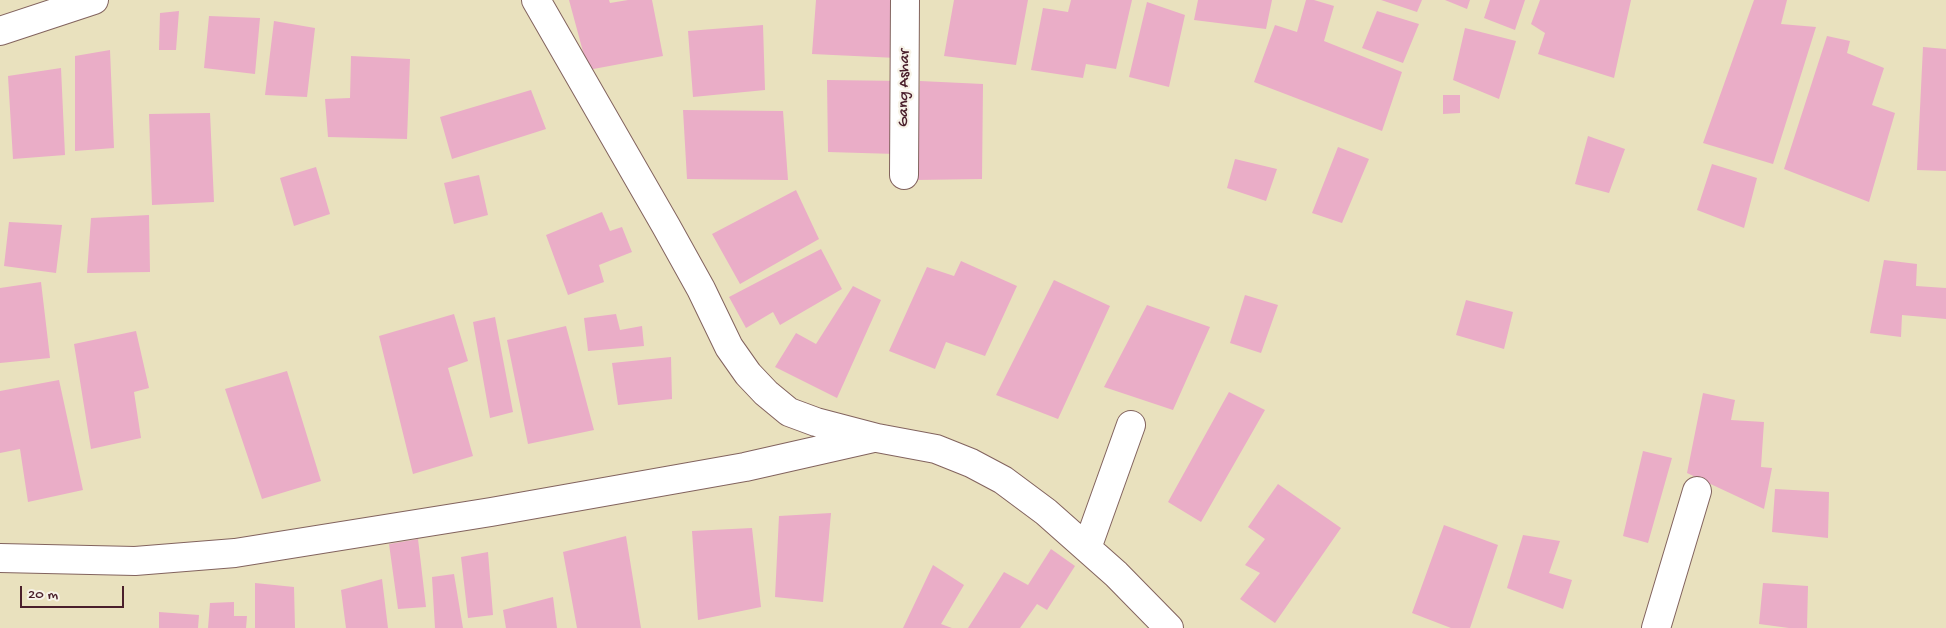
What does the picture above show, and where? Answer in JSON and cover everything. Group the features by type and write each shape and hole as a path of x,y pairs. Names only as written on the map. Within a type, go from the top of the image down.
{"street":[{"path":"0,31 94,0"},
{"path":"536,0 666,226 701,289 729,347 748,374 766,393 789,412 816,422 877,438 936,449 971,463 1003,480 1046,512 1087,548 1116,574 1169,628"},
{"name":"Gang Ashar","path":"904,175 905,0"},
{"path":"1087,548 1131,425"},
{"path":"0,558 135,562 235,553 491,512 745,467 877,438"},
{"path":"1656,628 1697,492"}],"building":[{"path":"569,0 609,0 610,3 628,0 652,0 663,56 588,70"},
{"path":"816,0 900,0 897,58 812,54"},
{"path":"954,0 1028,0 1016,65 944,56"},
{"path":"1071,0 1132,0 1116,69 1086,64 1083,78 1031,70 1043,8 1068,12"},
{"path":"1198,0 1272,0 1266,29 1194,20"},
{"path":"1306,0 1314,0 1334,6 1324,41 1402,72 1382,131 1254,82 1275,25 1297,32"},
{"path":"1381,0 1422,0 1417,12"},
{"path":"1445,0 1470,0 1467,9"},
{"path":"1490,0 1525,0 1515,30 1484,18"},
{"path":"1540,0 1631,0 1614,78 1538,54 1545,33 1531,24"},
{"path":"1754,0 1787,0 1781,24 1816,27 1773,164 1703,143"},
{"path":"1147,2 1185,15 1169,87 1129,77"},
{"path":"179,11 176,50 159,50 160,13"},
{"path":"1377,11 1419,24 1403,63 1362,48"},
{"path":"209,16 260,18 255,74 204,68"},
{"path":"274,21 315,28 307,97 265,95"},
{"path":"763,25 765,90 693,97 688,31"},
{"path":"1465,28 1516,41 1499,99 1453,80"},
{"path":"1827,36 1850,41 1847,53 1884,68 1872,105 1895,113 1869,202 1784,169"},
{"path":"1923,47 1946,49 1946,171 1917,170"},
{"path":"110,50 114,148 75,151 75,56"},
{"path":"351,56 410,59 407,139 328,137 325,99 350,98"},
{"path":"61,68 65,155 13,159 8,76"},
{"path":"827,80 904,81 896,154 828,152"},
{"path":"920,81 983,84 982,179 915,180"},
{"path":"531,90 546,129 452,159 440,117"},
{"path":"1443,95 1460,95 1460,113 1443,114"},
{"path":"683,110 783,111 788,180 687,179"},
{"path":"210,113 214,202 152,205 149,114"},
{"path":"1588,136 1625,149 1609,193 1575,184"},
{"path":"1338,147 1369,159 1342,223 1312,213"},
{"path":"1235,159 1277,169 1266,201 1227,188"},
{"path":"1712,164 1757,178 1744,228 1697,210"},
{"path":"316,167 330,214 294,226 280,178"},
{"path":"479,175 488,215 454,224 444,183"},
{"path":"796,190 819,239 740,284 712,234"},
{"path":"602,212 610,231 622,227 632,252 599,265 604,282 568,295 546,235"},
{"path":"149,215 150,272 87,273 91,218"},
{"path":"9,222 62,225 56,273 4,266"},
{"path":"821,249 842,289 780,325 773,312 746,328 729,297"},
{"path":"1884,260 1917,264 1916,286 1946,288 1946,319 1902,315 1901,337 1870,333"},
{"path":"961,261 1017,286 985,356 946,342 935,369 889,351 927,267 954,276"},
{"path":"1054,280 1110,306 1058,419 996,395"},
{"path":"41,282 50,358 0,363 0,288"},
{"path":"853,286 881,300 837,398 775,367 796,333 816,344"},
{"path":"1245,295 1278,305 1261,353 1230,343"},
{"path":"1466,300 1513,312 1504,349 1456,335"},
{"path":"1147,305 1210,327 1173,410 1104,387"},
{"path":"454,314 468,361 448,368 473,456 413,474 379,336"},
{"path":"616,314 620,330 642,326 644,346 588,351 584,318"},
{"path":"495,317 513,412 490,418 473,322"},
{"path":"566,326 594,430 528,444 507,340"},
{"path":"136,331 149,388 134,392 141,438 91,449 74,344"},
{"path":"671,357 672,399 618,405 612,363"},
{"path":"287,371 321,481 262,499 225,389"},
{"path":"59,380 83,490 28,502 20,449 0,453 0,391"},
{"path":"1229,392 1265,410 1201,522 1168,502"},
{"path":"1703,393 1735,400 1731,420 1764,422 1761,467 1772,468 1764,509 1687,473"},
{"path":"1643,451 1672,458 1648,543 1623,536"},
{"path":"1278,484 1341,528 1275,623 1240,599 1260,573 1245,565 1265,539 1248,527"},
{"path":"1775,489 1829,492 1828,538 1772,532"},
{"path":"831,513 823,602 775,597 779,516"},
{"path":"1444,525 1498,545 1470,628 1451,628 1412,613"},
{"path":"752,528 761,607 698,620 692,531"},
{"path":"1523,535 1560,541 1549,573 1572,580 1563,609 1507,588"},
{"path":"626,536 641,628 577,628 563,552"},
{"path":"418,539 426,607 398,609 389,544"},
{"path":"1051,549 1075,566 1047,610 1037,604 1020,628 968,628 1004,572 1028,585"},
{"path":"488,552 493,615 468,618 461,557"},
{"path":"933,565 964,585 941,624 952,628 903,628"},
{"path":"454,574 463,628 435,628 432,577"},
{"path":"382,579 388,628 346,628 341,590"},
{"path":"255,583 294,587 295,628 255,628"},
{"path":"1763,583 1808,586 1807,628 1759,624"},
{"path":"553,597 557,628 506,628 503,610"},
{"path":"234,602 234,616 247,616 246,628 208,628 210,603"},
{"path":"159,612 199,615 198,628 159,628"}]}
